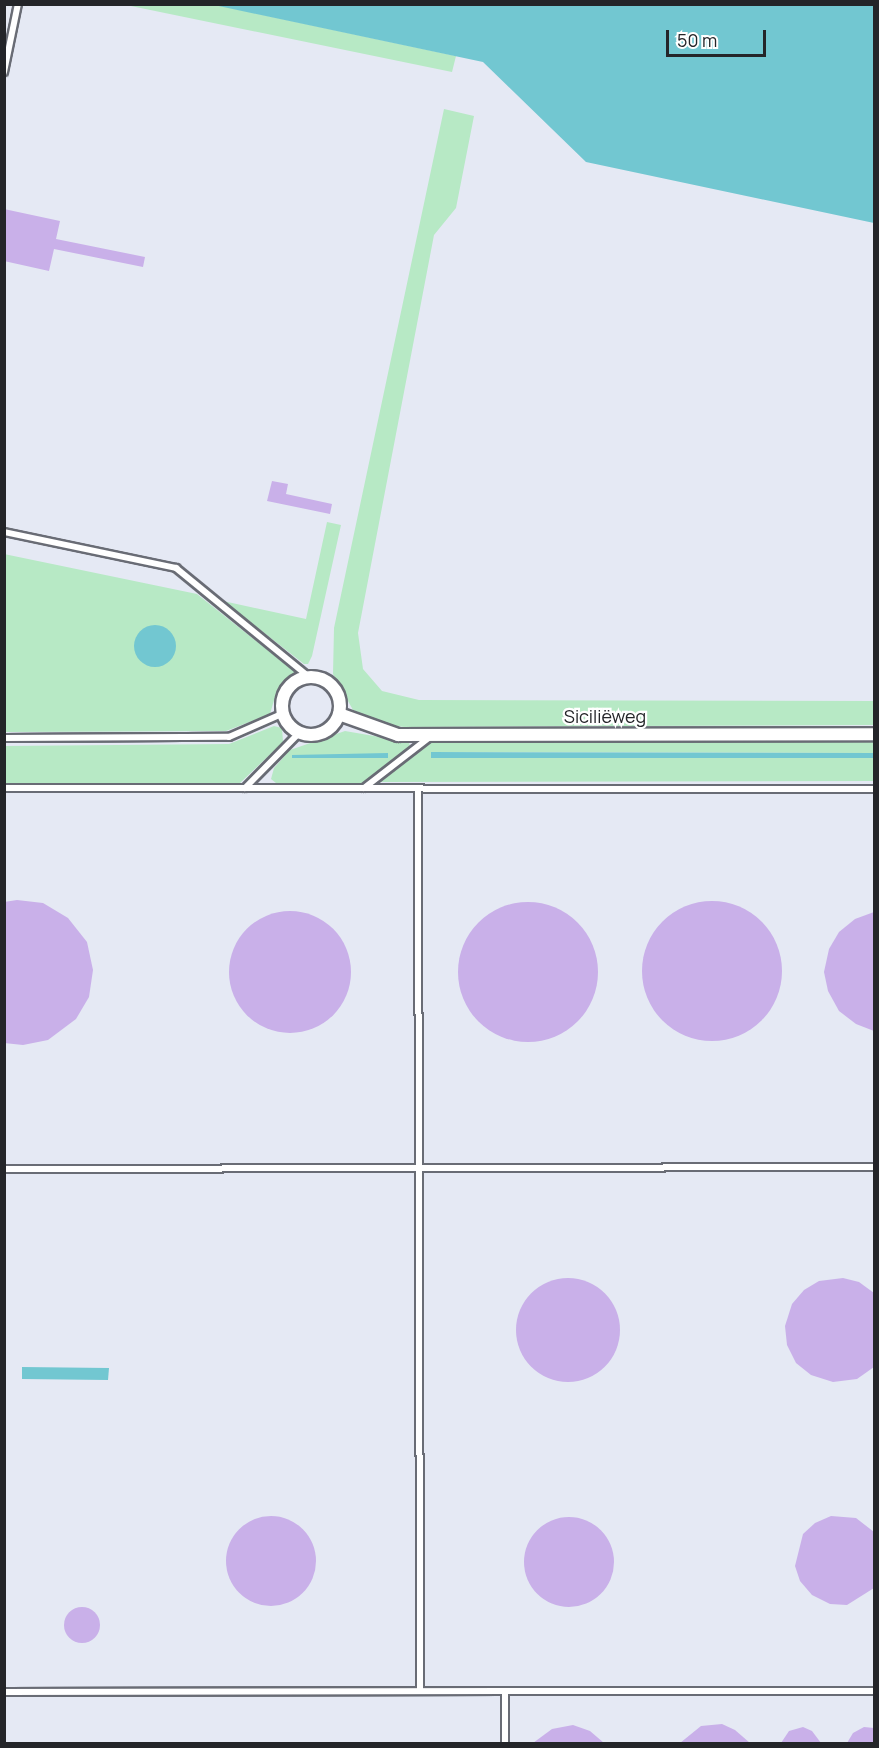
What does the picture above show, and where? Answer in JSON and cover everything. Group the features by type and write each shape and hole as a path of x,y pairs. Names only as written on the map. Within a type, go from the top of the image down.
{"street":[{"path":"308,676 318,677 334,687 341,705 339,714 324,733 299,733 282,714 286,690 308,676"},
{"name":"Siciliëweg","path":"339,714 398,735 874,734"}],"lane":[{"path":"4,72 18,4"},
{"path":"4,532 176,568 308,676"},
{"path":"4,738 229,737 282,714"},
{"path":"245,788 299,733"},
{"path":"364,788 433,735"},
{"path":"4,788 874,789"},
{"path":"418,788 420,1691"},
{"path":"4,1169 874,1167"},
{"path":"505,1691 505,1743"},
{"path":"4,1692 874,1691"}],"green space":[{"path":"126,5 217,5 456,56 452,72"},
{"path":"444,109 474,116 456,208 434,235 358,633 363,669 382,691 419,700 874,701 874,725 404,727 388,725 353,710 333,674 334,628"},
{"path":"327,522 341,525 312,656 308,664 304,664 223,601 306,619"},
{"path":"4,554 197,594 295,672 277,690 270,714 226,731 5,732"},
{"path":"274,726 282,728 283,742 240,783 5,783 5,746 229,744"},
{"path":"345,731 409,742 410,747 362,783 276,783 271,779 274,768 290,750"},
{"path":"432,742 874,742 874,753 431,752 431,757 874,758 874,781 380,782"}],"water":[{"path":"214,5 874,5 874,223 586,162 483,62"},
{"path":"155,625 169,632 176,646 169,660 155,667 141,660 134,646 141,632"},
{"path":"431,752 874,753 874,758 431,758"},
{"path":"388,753 388,758 292,758 292,755"},
{"path":"22,1367 109,1368 108,1380 22,1379"}],"building":[{"path":"4,209 60,221 56,239 145,257 143,267 54,249 49,271 4,261"},
{"path":"272,481 288,484 286,494 332,504 330,514 267,501"},
{"path":"17,900 43,903 68,918 87,942 93,970 89,997 76,1019 48,1040 23,1045 4,1043 4,902"},
{"path":"712,901 739,906 761,922 777,944 782,971 777,998 761,1020 739,1036 712,1041 685,1036 663,1020 647,998 642,971 647,944 663,922 685,906"},
{"path":"528,902 555,907 577,923 593,945 598,972 593,999 577,1021 555,1037 528,1042 501,1037 479,1021 463,999 458,972 463,945 479,923 501,907"},
{"path":"290,911 313,916 333,929 346,949 351,972 346,995 333,1015 313,1028 290,1033 267,1028 247,1015 234,995 229,972 234,949 247,929 267,916"},
{"path":"874,912 874,1031 856,1024 839,1011 828,991 824,972 829,949 839,932 855,919"},
{"path":"568,1278 588,1282 605,1293 616,1310 620,1330 616,1350 605,1367 588,1378 568,1382 548,1378 531,1367 520,1350 516,1330 520,1310 531,1293 548,1282"},
{"path":"843,1278 859,1282 874,1293 874,1367 857,1379 833,1382 811,1375 796,1363 787,1345 785,1326 792,1304 804,1290 819,1281"},
{"path":"271,1516 288,1520 303,1529 312,1544 316,1561 312,1578 303,1593 288,1602 271,1606 254,1602 239,1593 230,1578 226,1561 230,1544 239,1529 254,1520"},
{"path":"831,1516 856,1518 874,1532 874,1588 847,1605 830,1604 812,1595 800,1581 795,1566 803,1534 815,1523"},
{"path":"569,1517 586,1521 601,1530 610,1545 614,1562 610,1579 601,1594 586,1603 569,1607 552,1603 537,1594 528,1579 524,1562 528,1545 537,1530 552,1521"},
{"path":"82,1607 95,1612 100,1625 95,1638 82,1643 69,1638 64,1625 69,1612"},
{"path":"722,1724 735,1730 750,1743 680,1743 701,1726"},
{"path":"573,1725 590,1731 604,1743 533,1743 552,1729"},
{"path":"803,1727 812,1731 821,1743 781,1743 789,1731"},
{"path":"864,1727 874,1728 874,1743 847,1743 853,1733"}]}
